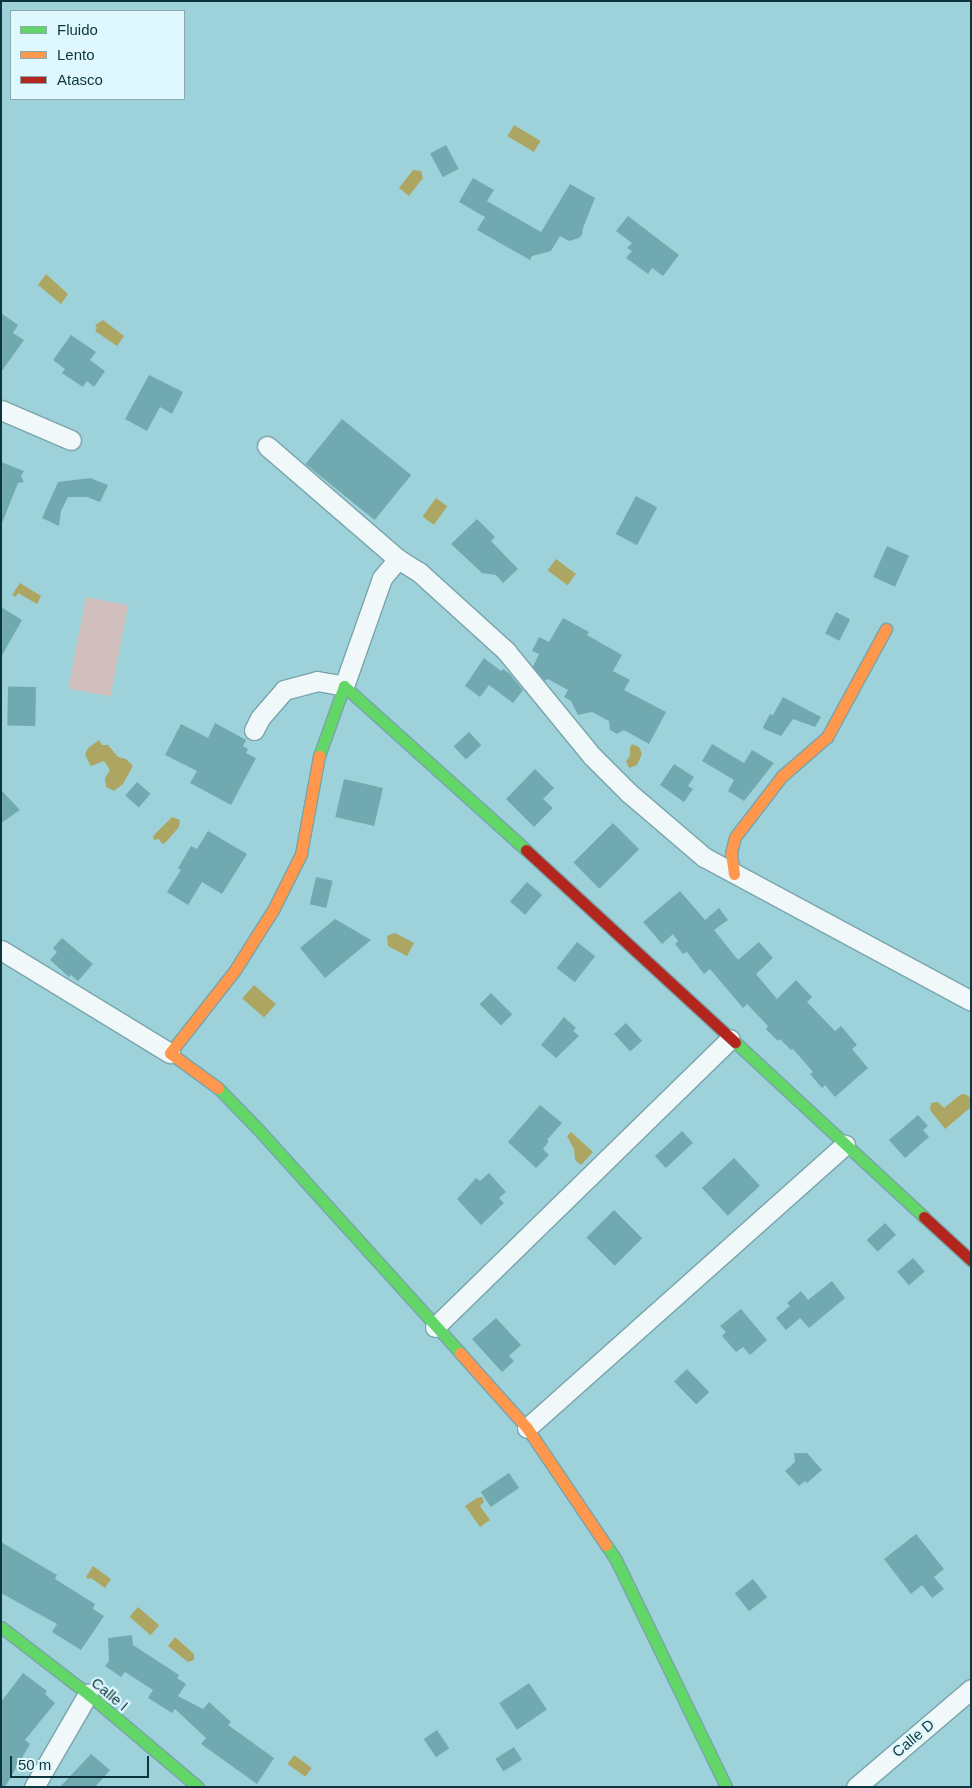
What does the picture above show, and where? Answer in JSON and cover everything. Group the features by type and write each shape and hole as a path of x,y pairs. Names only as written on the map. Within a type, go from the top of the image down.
{"street":[{"path":"1,410 71,440"},
{"path":"267,446 398,559 419,572 506,651 592,756 629,793 704,857 971,1002"},
{"path":"170,1053 235,970 273,910 301,854 320,748 382,578 398,559"},
{"path":"734,874 731,853 735,837 782,776 827,737 886,629"},
{"path":"254,730 260,718 284,690 317,681 344,686 510,835 971,1260"},
{"path":"1,950 170,1053 220,1090 257,1128 527,1428 616,1560 726,1787"},
{"path":"435,1328 730,1039"},
{"path":"527,1428 845,1145"},
{"name":"Calle I","path":"1,1627 88,1694 198,1787"},
{"name":"Calle D","path":"856,1787 971,1689"},
{"path":"34,1787 88,1694"}],"shaded area":[{"path":"514,125 541,141 534,152 507,136"},
{"path":"413,170 421,171 423,178 409,196 399,188"},
{"path":"46,274 68,294 61,304 38,285"},
{"path":"103,320 124,336 117,346 95,331 97,328 95,325"},
{"path":"436,498 447,506 434,525 422,517"},
{"path":"556,559 576,574 568,585 548,570"},
{"path":"20,583 41,596 37,604 18,593 16,597 12,595"},
{"path":"86,597 128,605 110,696 68,688"},
{"path":"99,740 102,745 108,745 118,757 126,759 133,766 123,784 114,791 106,787 105,778 110,770 104,761 91,766 85,755 88,748"},
{"path":"632,744 639,747 642,754 637,765 629,768 626,761 630,756"},
{"path":"172,817 180,820 179,827 165,843 162,844 159,839 154,840 153,836"},
{"path":"395,933 414,943 407,956 388,946 387,936"},
{"path":"254,985 276,1004 264,1018 242,999"},
{"path":"965,1094 971,1098 971,1107 945,1129 930,1110 931,1103 938,1102 944,1108 960,1095"},
{"path":"571,1132 593,1152 581,1165 575,1160 574,1149 567,1136"},
{"path":"482,1497 484,1502 480,1506 490,1520 480,1527 465,1506"},
{"path":"93,1566 111,1579 105,1588 91,1578 88,1579 86,1577"},
{"path":"138,1607 159,1625 151,1635 129,1617"},
{"path":"175,1637 194,1654 194,1660 188,1662 168,1646"},
{"path":"294,1755 312,1768 305,1777 288,1764"}],"building":[{"path":"446,145 459,169 443,177 430,153"},
{"path":"473,178 494,190 487,201 541,232 570,184 595,198 582,235 579,238 569,241 560,236 551,251 532,256 530,260 477,230 485,217 459,202"},
{"path":"628,216 679,255 663,276 652,268 648,274 626,258 632,251 627,248 632,243 616,231"},
{"path":"1,313 18,325 13,333 24,340 1,372"},
{"path":"71,335 96,352 90,360 105,371 94,387 87,381 83,387 62,373 65,369 53,360"},
{"path":"149,375 183,392 172,414 160,407 147,431 125,419"},
{"path":"342,419 411,475 375,520 305,464"},
{"path":"1,462 24,471 21,476 24,482 18,483 2,523"},
{"path":"90,478 108,485 100,502 87,497 68,497 61,511 59,526 42,518 58,482"},
{"path":"636,496 657,507 637,545 616,534"},
{"path":"477,519 495,537 491,541 518,569 503,583 496,575 482,573 451,544"},
{"path":"887,546 909,556 895,587 873,577"},
{"path":"1,607 22,620 1,657"},
{"path":"836,612 850,619 839,641 825,633"},
{"path":"563,618 589,632 587,635 622,655 613,671 630,680 624,690 666,712 649,744 624,730 617,734 610,730 609,721 592,712 578,715 571,701 564,697 568,690 548,679 545,681 533,667 539,654 532,651 539,637 549,642"},
{"path":"484,658 501,671 503,669 509,673 523,690 513,703 489,685 480,697 465,686"},
{"path":"8,687 36,687 35,726 7,726"},
{"path":"783,697 821,717 815,727 793,719 781,736 764,729 763,727 770,714 773,715"},
{"path":"215,723 246,740 243,746 248,749 246,753 256,758 231,805 190,783 197,771 165,755 181,724 208,738"},
{"path":"469,732 481,745 466,759 454,746"},
{"path":"712,744 744,763 752,750 774,763 744,801 728,791 734,780 702,761"},
{"path":"674,764 694,777 688,786 693,789 684,802 660,785"},
{"path":"535,769 554,788 543,799 553,808 534,827 506,799"},
{"path":"344,779 383,788 374,826 335,817"},
{"path":"137,782 151,794 139,807 125,796"},
{"path":"1,790 20,810 1,823"},
{"path":"613,823 639,849 600,889 573,863"},
{"path":"208,831 247,854 222,894 202,882 188,905 167,892 181,870 178,868 191,846 197,849"},
{"path":"316,877 333,881 326,908 310,904"},
{"path":"527,882 542,895 525,915 510,902"},
{"path":"680,891 705,920 719,908 728,920 714,930 738,960 759,942 773,958 756,974 777,999 796,980 812,997 807,1002 835,1031 841,1026 857,1045 852,1049 868,1068 835,1097 825,1085 822,1088 810,1074 813,1072 793,1049 791,1050 780,1039 778,1041 766,1029 768,1026 747,1004 743,1008 710,969 704,974 687,952 683,954 675,944 678,941 673,934 662,944 643,922"},
{"path":"335,919 371,940 325,978 300,948"},
{"path":"62,938 93,964 78,981 71,975 69,977 50,960 57,952 53,948"},
{"path":"577,942 595,956 575,982 557,968"},
{"path":"491,993 512,1014 501,1026 480,1004"},
{"path":"564,1017 576,1028 573,1031 579,1036 556,1058 541,1045"},
{"path":"626,1023 642,1041 630,1052 614,1034"},
{"path":"540,1105 562,1123 547,1140 549,1141 543,1149 549,1155 536,1168 508,1142"},
{"path":"918,1115 928,1126 923,1130 929,1137 905,1158 889,1140"},
{"path":"682,1131 693,1143 666,1168 655,1156"},
{"path":"734,1158 760,1186 728,1216 702,1188"},
{"path":"489,1173 506,1192 499,1198 504,1203 481,1225 457,1199 476,1178 480,1181"},
{"path":"614,1210 642,1238 615,1266 586,1238"},
{"path":"885,1223 896,1235 878,1252 867,1240"},
{"path":"913,1258 925,1272 909,1285 897,1272"},
{"path":"832,1281 845,1298 809,1328 800,1318 786,1330 776,1318 790,1306 787,1303 801,1291 808,1300"},
{"path":"741,1309 767,1340 750,1355 743,1347 736,1352 722,1336 726,1332 720,1326"},
{"path":"496,1318 521,1345 509,1356 514,1361 502,1372 472,1339"},
{"path":"687,1369 709,1392 696,1405 674,1382"},
{"path":"794,1453 807,1453 822,1470 807,1483 805,1481 799,1486 785,1471 795,1462"},
{"path":"509,1473 519,1488 491,1507 481,1492"},
{"path":"916,1534 944,1569 934,1577 944,1589 932,1598 922,1585 911,1594 884,1559"},
{"path":"1,1542 57,1575 55,1579 95,1604 93,1609 104,1616 81,1650 52,1632 57,1624 1,1593"},
{"path":"753,1579 767,1597 749,1611 735,1593"},
{"path":"132,1635 133,1645 179,1675 177,1678 186,1684 178,1696 203,1709 209,1702 231,1722 228,1725 274,1758 257,1784 201,1744 206,1738 175,1709 172,1713 148,1698 153,1690 125,1672 121,1677 105,1666 109,1661 108,1638"},
{"path":"23,1673 47,1691 45,1694 55,1703 25,1740 30,1744 5,1787 1,1787 1,1702"},
{"path":"529,1683 547,1710 517,1730 499,1703"},
{"path":"437,1730 449,1748 436,1757 424,1739"},
{"path":"514,1747 522,1760 503,1771 495,1759"},
{"path":"91,1754 110,1770 95,1787 60,1787"}],"traffic: fast":[{"path":"319,756 344,686 526,850"},
{"path":"735,1042 924,1217"},
{"path":"218,1088 257,1128 460,1353"},
{"path":"606,1545 616,1560 726,1787"},
{"path":"1,1627 88,1694 198,1787"}],"traffic: slow":[{"path":"734,874 731,853 735,837 782,776 827,737 886,629"},
{"path":"218,1088 170,1053 235,970 273,910 301,854 319,756"},
{"path":"460,1353 527,1428 606,1545"}],"traffic: jam":[{"path":"526,850 735,1042"},
{"path":"924,1217 971,1260"}]}
